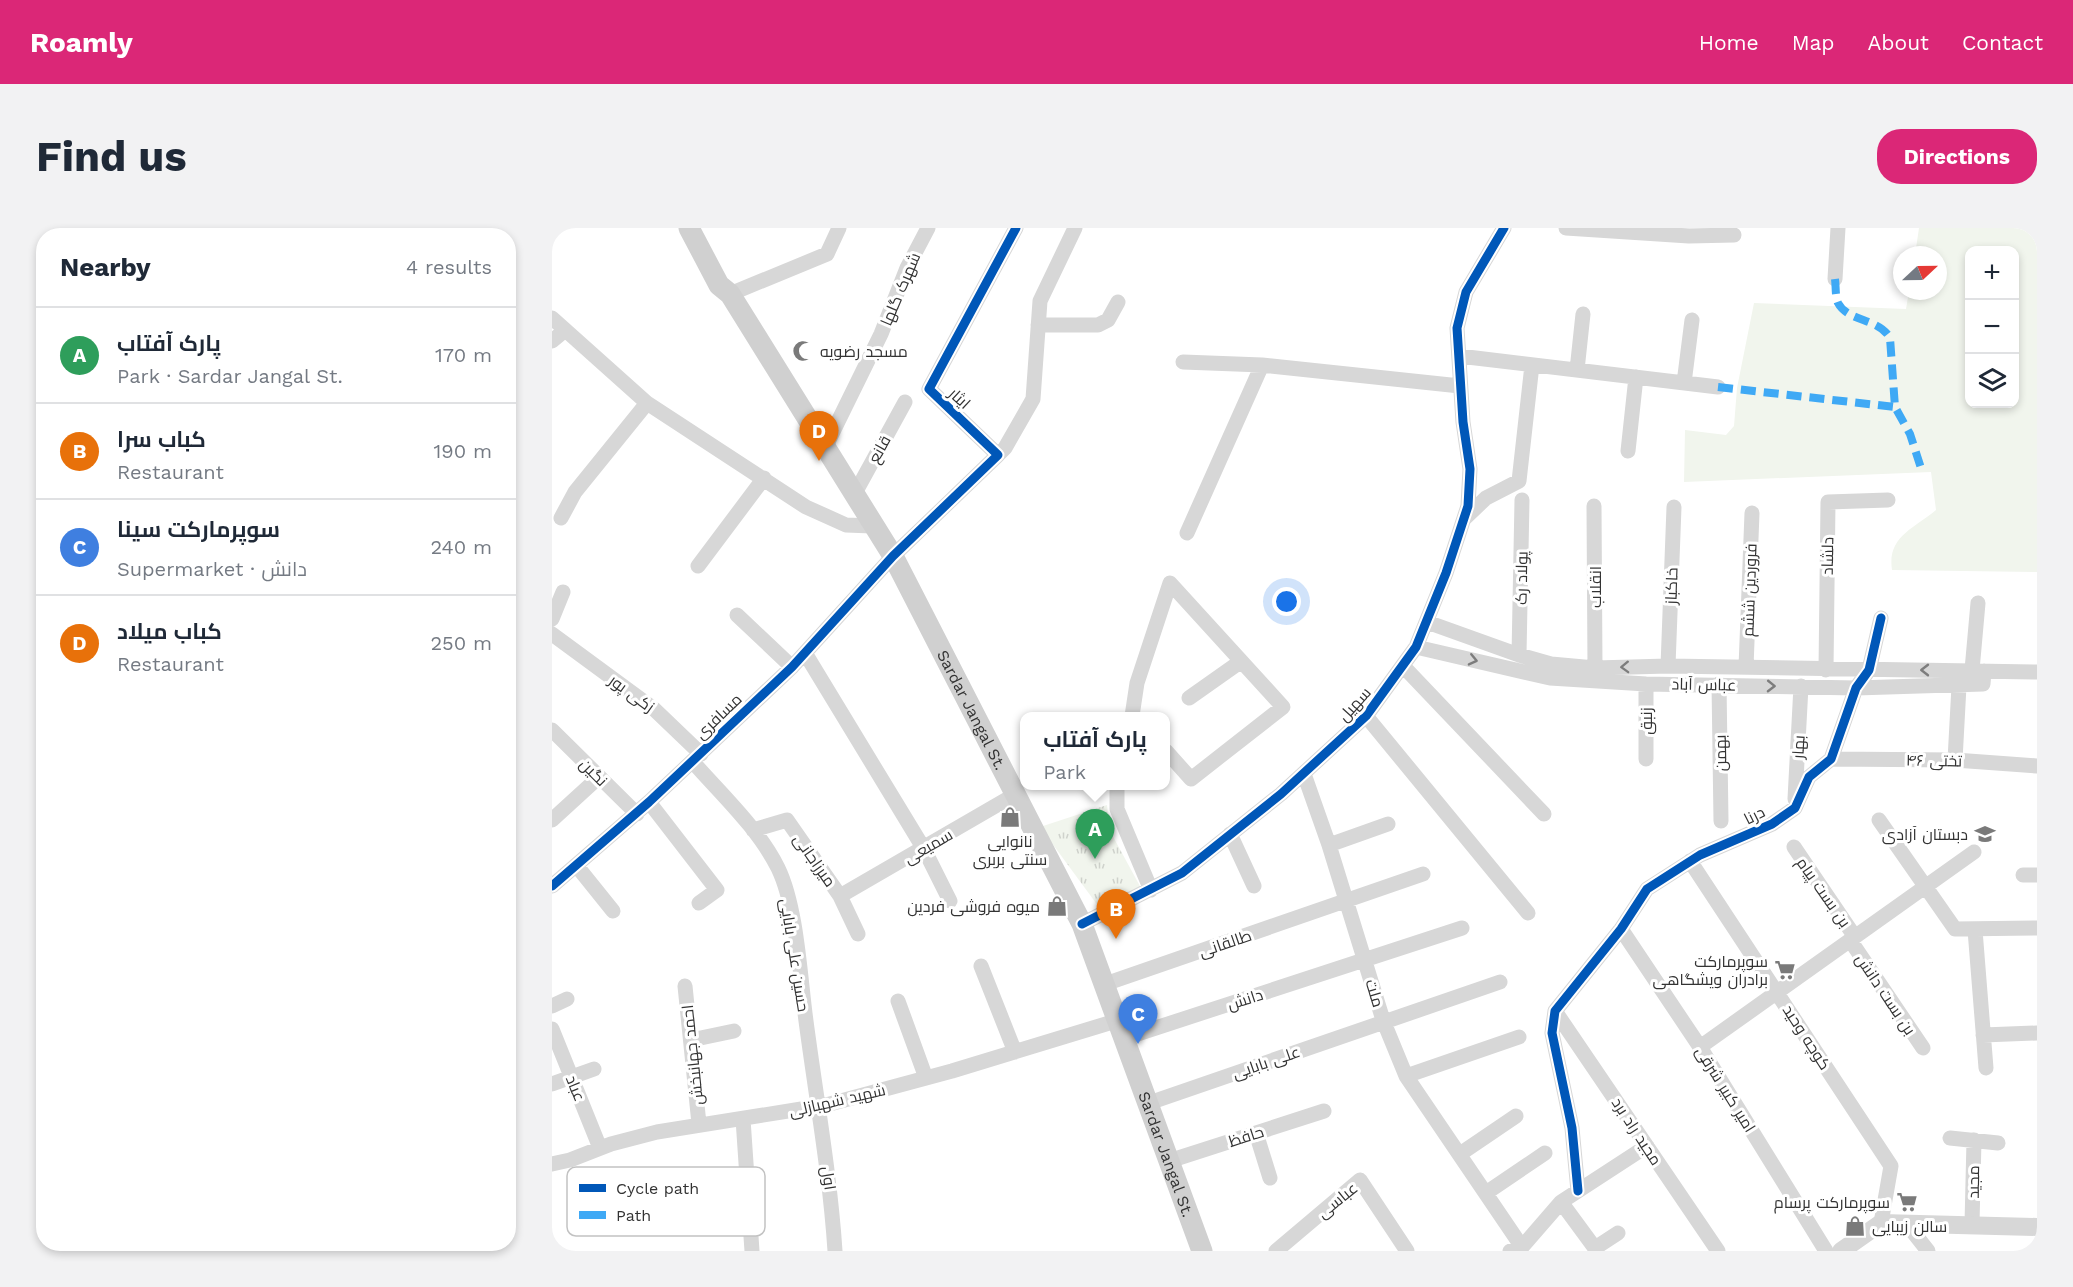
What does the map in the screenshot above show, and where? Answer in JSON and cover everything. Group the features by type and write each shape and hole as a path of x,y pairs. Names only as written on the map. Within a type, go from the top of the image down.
{"main road":[{"path":"689,228 719,285 730,294"},
{"path":"702,228 728,280 730,294"},
{"name":"Sardar Jangal St.","path":"730,294 872,526 893,556 1082,924 1202,1251"}],"street":[{"path":"730,294 827,254 839,228"},
{"name":"شهرک گلها","path":"825,448 881,334 907,268 928,228"},
{"name":"ایثار","path":"998,455 929,389 1016,228"},
{"path":"893,556 998,455 1033,399 1037,375 1040,301 1075,228"},
{"name":"سهیل","path":"1082,924 1182,873 1304,774 1366,716 1416,647 1465,518 1470,469 1460,386 1457,328 1466,292 1504,228"},
{"path":"1566,228 1689,236 1734,236"},
{"path":"1835,279 1838,228"},
{"path":"1038,325 1098,325 1108,320 1118,302"},
{"path":"1577,370 1582,314"},
{"path":"552,318 558,336 647,403 806,507 846,525 872,526"},
{"path":"1684,383 1692,320"},
{"path":"1459,356 1718,387"},
{"path":"1183,362 1262,365 1460,386"},
{"path":"1188,533 1262,365"},
{"path":"1465,518 1486,498 1519,481 1532,365"},
{"path":"1628,451 1635,377"},
{"name":"قانع","path":"854,495 905,402"},
{"path":"562,518 575,492 647,403"},
{"path":"698,566 764,478"},
{"name":"پولاد رک","path":"1519,656 1522,500"},
{"name":"دلشاد","path":"1826,670 1828,502 1888,500"},
{"name":"انقلاب","path":"1594,506 1595,668"},
{"name":"خاکباز","path":"1668,666 1674,507"},
{"name":"فروردین ششم","path":"1746,667 1752,513"},
{"name":"مسافری","path":"552,886 637,814 792,667 893,556"},
{"path":"1133,712 1137,683 1170,583 1283,707 1191,779 1170,755"},
{"path":"552,619 563,592"},
{"path":"1978,603 1978,671"},
{"path":"737,615 792,667"},
{"path":"1795,808 1809,777 1831,759 1856,688 1869,670 1881,618"},
{"name":"عباس آباد","path":"1427,622 1519,656 1551,664 1595,668 1668,666 2037,672"},
{"name":"زکی پور","path":"554,640 654,709 697,758"},
{"name":"عباس آباد","path":"1416,647 1550,678 1646,684 1856,688 1959,686 1983,684 1978,671"},
{"path":"805,653 924,849 950,901"},
{"path":"1189,698 1240,662"},
{"path":"1403,666 1544,814"},
{"name":"زنبق","path":"1646,684 1646,759"},
{"name":"بهمن","path":"1719,684 1721,821"},
{"name":"بهار","path":"1795,808 1801,686"},
{"path":"1955,760 1959,686"},
{"path":"1366,716 1528,913"},
{"name":"نگین","path":"552,730 637,814"},
{"name":"حسین علی بابایی","path":"697,758 753,830 778,869 792,915 817,1107"},
{"name":"تختی ۴۶","path":"1831,759 1955,760 2037,765"},
{"name":"ملت","path":"1304,774 1329,845 1344,902 1383,1020 1406,1076 1486,1193 1516,1249"},
{"path":"552,820 599,777"},
{"path":"1117,790 1117,808 1151,890"},
{"name":"سمیعی","path":"840,896 1016,794"},
{"path":"649,802 717,890 699,903"},
{"name":"درنا","path":"1555,1011 1621,929 1647,889 1690,861 1772,824 1795,808"},
{"name":"میرزاجانی","path":"753,830 787,820 840,896 858,934"},
{"path":"1879,820 1955,929 2037,928"},
{"path":"1329,845 1388,824"},
{"path":"1230,834 1254,886"},
{"name":"بن بست پیام","path":"1794,847 1853,938"},
{"path":"1700,1047 1974,852"},
{"name":"کوچه وحید","path":"1690,861 1891,1166 1881,1222"},
{"path":"576,865 612,911"},
{"name":"طالقانی","path":"1105,984 1424,874"},
{"name":"دانش","path":"1122,1029 1364,960 1462,928"},
{"name":"امیر کبیر شرقی","path":"1621,929 1700,1047 1826,1251"},
{"path":"1975,930 1986,1068"},
{"name":"بن بست دانش","path":"1853,938 1923,1048"},
{"path":"981,966 1015,1052"},
{"name":"علی بابایی","path":"1149,1103 1383,1020 1500,982"},
{"name":"احمد جهانبخش","path":"685,986 699,1124"},
{"path":"552,1006 567,999"},
{"path":"898,1001 926,1078"},
{"path":"1555,1011 1552,1033 1572,1128 1578,1191"},
{"name":"مجید راد برد","path":"1555,1011 1718,1251"},
{"name":"عباد","path":"552,1029 600,1148"},
{"name":"شهید شهبازلی","path":"552,1164 570,1160 600,1148 699,1124 817,1107 1015,1052 1122,1029"},
{"path":"691,1040 734,1031"},
{"path":"1983,1035 2037,1033"},
{"path":"1406,1076 1519,1037"},
{"path":"552,1084 594,1069"},
{"name":"اول","path":"817,1107 832,1191 835,1251"},
{"name":"حافظ","path":"1169,1161 1324,1111"},
{"path":"1460,1154 1516,1116"},
{"path":"743,1119 746,1167"},
{"path":"1256,1133 1270,1178"},
{"path":"1950,1138 1998,1143"},
{"name":"مجید","path":"1972,1224 1974,1140"},
{"path":"1516,1249 1561,1202 1647,1146"},
{"path":"1486,1193 1545,1154"},
{"name":"عباسی","path":"1276,1251 1360,1180 1407,1251"},
{"path":"1561,1202 1596,1249 1618,1233"},
{"path":"1840,1251 1881,1222 2037,1227"},
{"path":"1906,1223 1928,1251"},
{"path":"751,1236 752,1251"}],"green space":[{"path":"1919,228 2037,228 2037,572 1892,570 1894,549 1898,542 1936,510 1931,472 1684,482 1685,430 1726,435 1734,426 1737,388 1754,303 1906,309 1908,300 1947,300 1947,246 1916,246"},
{"path":"1107,805 1110,831 1141,888 1104,914 1040,827"}],"marked path":[{"path":"1835,279 1837,300 1843,309 1879,327 1890,338 1895,407 1910,434 1921,468"},
{"path":"1718,387 1895,407"}],"cycle path":[{"path":"552,886 649,802 792,667 893,556 998,455 929,389 1016,228"},
{"path":"1082,924 1182,873 1281,794 1366,716 1416,647 1446,573 1468,506 1470,469 1463,422 1457,328 1466,292 1504,228"},
{"path":"1578,1191 1572,1128 1552,1033 1555,1011 1621,929 1647,889 1700,855 1772,824 1795,808 1809,777 1831,759 1856,688 1869,670 1881,618"}],"place":[{"name":"مسجد رضویه","path":"803,351"},
{"name":"کباب میلاد","path":"819,461"},
{"name":"نانوایی سنتی بربری","path":"1010,817"},
{"name":"دبستان آزادی","path":"1985,834"},
{"name":"پارک آفتاب","path":"1095,859"},
{"name":"میوه فروشی فردین","path":"1057,906"},
{"name":"کباب سرا","path":"1116,939"},
{"name":"سوپرمارکت برادران ویشگاهی","path":"1785,970"},
{"name":"سوپرمارکت سینا","path":"1138,1044"},
{"name":"سوپرمارکت پرسام","path":"1907,1202"},
{"name":"سالن زیبایی","path":"1855,1226"}]}
